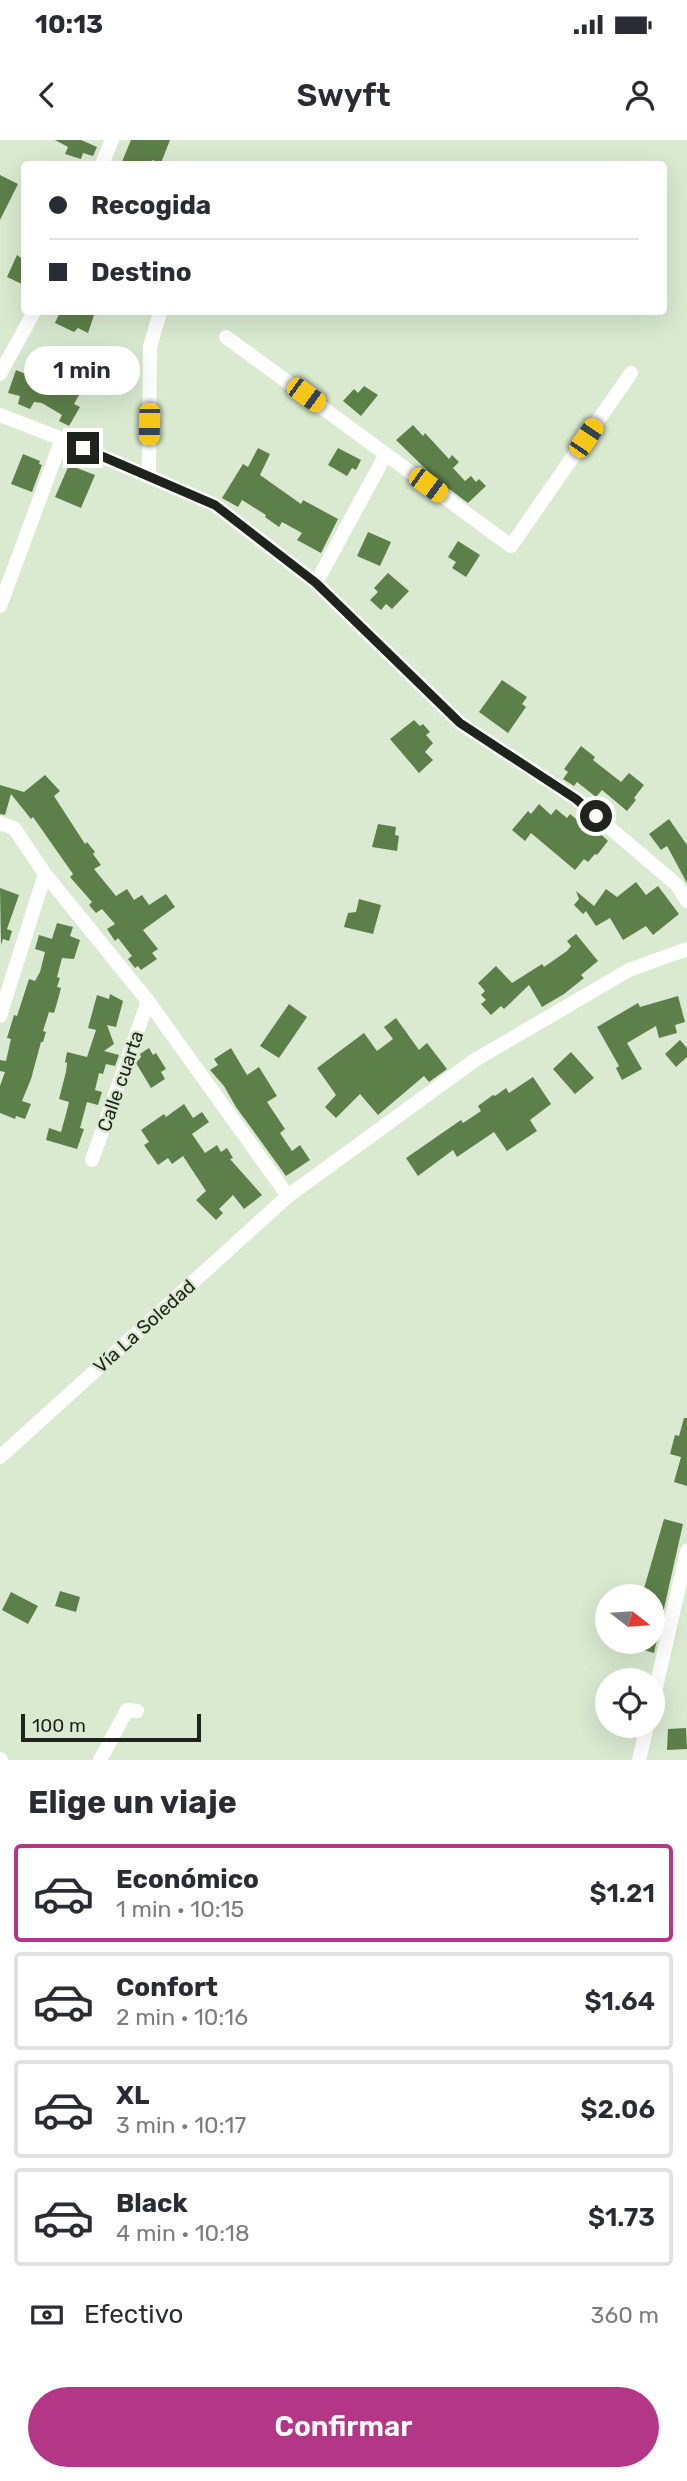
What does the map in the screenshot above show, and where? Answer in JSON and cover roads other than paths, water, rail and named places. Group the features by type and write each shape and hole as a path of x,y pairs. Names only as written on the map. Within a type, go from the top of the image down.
{"street":[{"path":"103,161 112,140"},
{"path":"0,374 32,315"},
{"path":"149,476 150,347 159,315"},
{"path":"226,337 512,546 631,373"},
{"path":"0,415 215,505 316,583 460,723 576,799 677,885 687,901"},
{"path":"0,607 62,439"},
{"path":"316,583 386,454"},
{"path":"0,823 14,828 45,874 148,1002 288,1196"},
{"path":"0,1016 45,874"},
{"name":"Vía La Soledad","path":"0,1457 288,1196 475,1060 629,970 687,949"},
{"name":"Calle cuarta","path":"92,1160 148,1002"},
{"path":"660,1668 687,1551"},
{"path":"100,1760 127,1710 137,1711"},
{"path":"639,1760 644,1738"}]}
